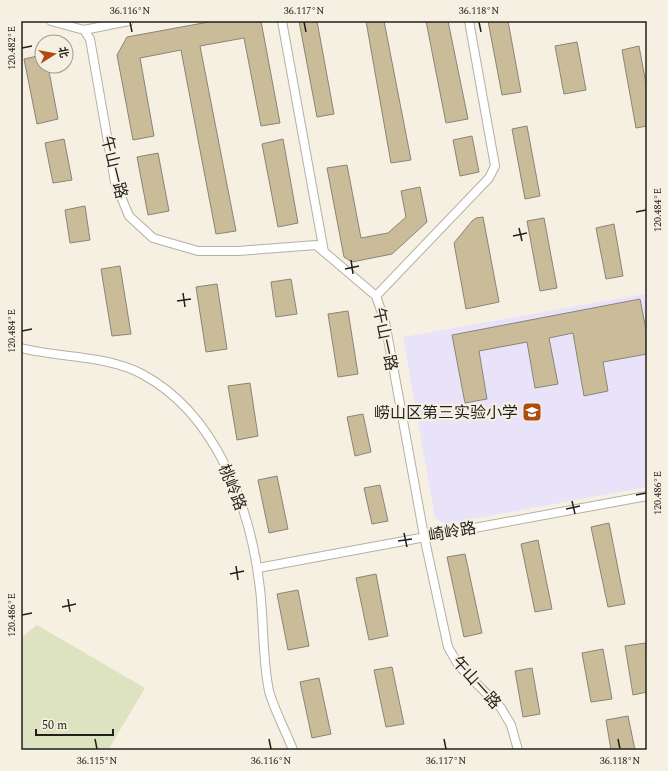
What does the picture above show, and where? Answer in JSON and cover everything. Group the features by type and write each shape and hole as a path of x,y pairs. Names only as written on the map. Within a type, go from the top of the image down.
{"street":[{"path":"51,21 84,30 129,21"},
{"path":"282,21 324,252"},
{"path":"376,296 489,178 495,166 469,21"},
{"name":"午山一路","path":"84,30 90,39 115,182 129,216 153,238 198,251 238,251 316,245 376,296 384,322 424,536 448,647 459,666 502,708 511,725 518,750"},
{"name":"桃岭路","path":"21,348 42,353 111,363 141,373 164,388 188,408 218,452 243,509 258,568 261,591 264,662 270,694 293,750"},
{"name":"崎岭路","path":"258,568 424,536 647,496"}],"shaded area":[{"name":"崂山区第三实验小学","path":"645,294 647,295 647,487 445,524 435,518 403,337"}],"green space":[{"path":"37,625 145,688 108,750 21,750 21,638"}],"building":[{"path":"214,21 261,21 280,123 261,126 244,38 200,46 236,231 216,234 181,50 140,58 154,136 133,140 117,55 127,37"},
{"path":"299,21 317,21 334,114 317,117"},
{"path":"366,21 384,21 411,160 391,163"},
{"path":"426,21 448,21 468,119 446,123"},
{"path":"488,21 508,21 521,92 502,95"},
{"path":"577,42 586,90 564,94 555,46"},
{"path":"639,46 647,89 647,126 636,128 622,50"},
{"path":"34,57 34,74 50,74 58,119 37,124 24,59"},
{"path":"527,126 540,196 525,199 512,129"},
{"path":"472,136 479,172 460,176 453,140"},
{"path":"64,139 72,180 53,183 45,143"},
{"path":"283,139 298,223 278,227 262,144"},
{"path":"158,153 169,211 148,215 137,157"},
{"path":"347,165 361,238 388,233 406,217 401,191 420,187 427,222 392,254 352,262 344,257 327,168"},
{"path":"85,206 90,240 70,243 65,210"},
{"path":"483,217 499,302 466,309 454,243 472,221 476,218"},
{"path":"544,218 557,288 540,291 527,221"},
{"path":"614,224 623,276 606,279 596,228"},
{"path":"120,266 131,334 112,336 101,269"},
{"path":"291,279 297,314 276,317 271,282"},
{"path":"217,284 227,349 206,352 196,287"},
{"path":"640,299 647,335 647,354 603,362 608,391 584,396 573,333 549,338 558,384 535,388 527,342 479,351 487,399 465,403 452,335"},
{"path":"348,311 358,374 338,377 328,314"},
{"path":"250,383 258,436 237,440 228,386"},
{"path":"363,414 371,452 355,456 347,417"},
{"path":"277,476 288,529 269,533 258,480"},
{"path":"380,485 388,521 372,524 364,488"},
{"path":"609,523 625,604 608,607 591,527"},
{"path":"538,540 552,609 535,612 521,544"},
{"path":"465,554 482,633 464,637 447,557"},
{"path":"376,574 388,636 369,640 356,578"},
{"path":"298,590 309,646 288,650 277,594"},
{"path":"646,643 647,692 633,695 625,646"},
{"path":"603,649 612,699 591,702 582,653"},
{"path":"392,667 404,724 386,727 374,670"},
{"path":"532,668 540,714 523,717 515,671"},
{"path":"319,678 331,734 312,738 300,682"},
{"path":"628,716 635,750 611,750 606,720"}],"place":[{"name":"崂山区第三实验小学","path":"532,412"}]}
